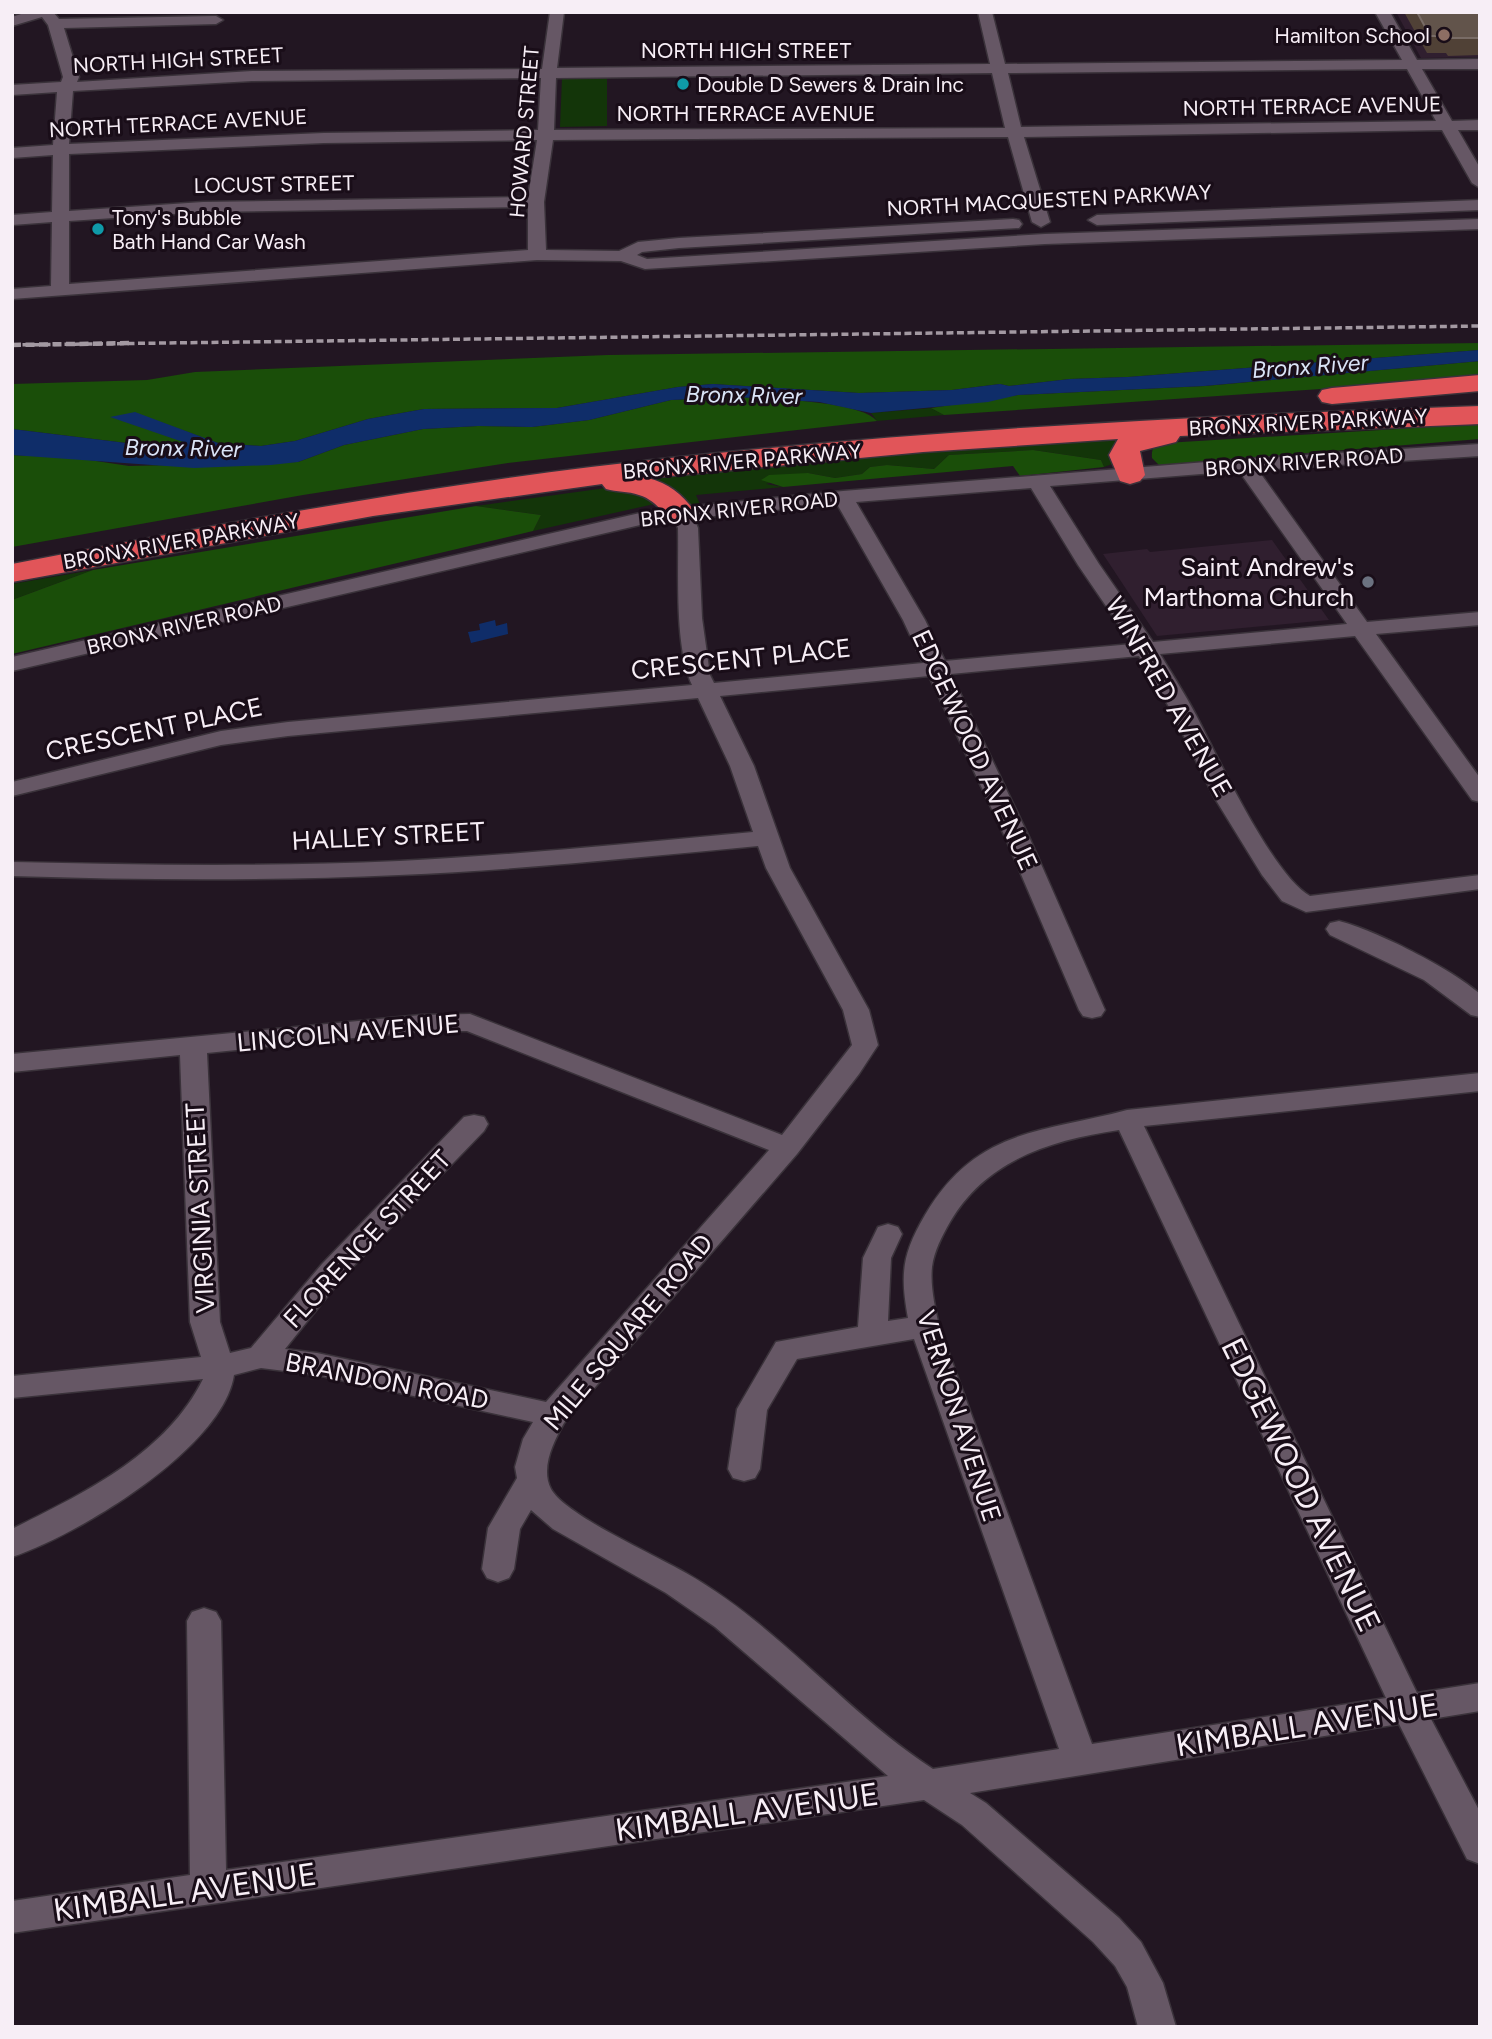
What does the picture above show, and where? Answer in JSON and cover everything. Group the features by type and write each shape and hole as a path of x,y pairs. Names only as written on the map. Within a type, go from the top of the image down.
{"highway":[{"path":"1130,475 1124,452 1136,442 1325,397 1480,383"},
{"name":"BRONX RIVER PARKWAY","path":"12,573 270,525 520,486 673,467 1250,416 1480,399"},
{"name":"BRONX RIVER PARKWAY","path":"12,555 282,506 582,461 877,433 1250,416 1480,415"},
{"path":"520,486 618,483 648,486 664,493 681,513"}],"street":[{"name":"HOWARD STREET","path":"537,255 536,202 546,134 557,12"},
{"path":"985,12 1014,131 1041,222"},
{"path":"1382,12 1480,183"},
{"path":"12,22 47,16 216,20"},
{"path":"47,16 71,77 65,92 61,149 61,290"},
{"name":"NORTH HIGH STREET","path":"12,90 252,76 1480,64"},
{"name":"NORTH TERRACE AVENUE","path":"12,153 292,138 1480,125"},
{"name":"LOCUST STREET","path":"12,220 203,207 536,202"},
{"name":"NORTH MACQUESTEN PARKWAY","path":"623,256 638,247 679,243 1041,222 1480,205"},
{"name":"NORTH MACQUESTEN PARKWAY","path":"12,294 537,255 623,256 645,264 1045,239 1480,224"},
{"name":"BRONX RIVER ROAD","path":"12,664 602,526 681,513 843,497 1244,465 1480,450"},
{"path":"1244,465 1480,795"},
{"name":"WINFRED AVENUE","path":"1038,482 1144,648 1183,712 1226,797 1274,875 1291,897 1306,904 1480,882"},
{"name":"EDGEWOOD AVENUE","path":"843,497 914,620 1018,839 1092,1010"},
{"name":"MILE SQUARE ROAD","path":"531,1480 534,1450 553,1415 787,1147 865,1045 856,1010 790,893 766,838 745,773 705,690 697,665 694,642 688,528 681,513"},
{"name":"CRESCENT PLACE","path":"12,789 221,738 1480,618"},
{"name":"HALLEY STREET","path":"12,869 135,873 348,870 571,856 766,838"},
{"path":"1339,929 1405,960 1469,997 1480,1009"},
{"name":"LINCOLN AVENUE","path":"12,1063 421,1023 470,1023 787,1147"},
{"name":"VIRGINIA STREET","path":"193,1046 205,1322 219,1367"},
{"name":"VERNON AVENUE","path":"1081,1761 923,1326 917,1266 939,1216 956,1188 975,1170 1021,1145 1127,1119 1480,1082"},
{"name":"EDGEWOOD AVENUE","path":"1127,1119 1408,1709 1480,1848"},
{"name":"FLORENCE STREET","path":"261,1357 332,1271 474,1124"},
{"path":"872,1335 872,1295 877,1258 888,1234"},
{"path":"744,1469 752,1409 787,1350 923,1326"},
{"name":"BRANDON ROAD","path":"12,1387 123,1374 219,1367 261,1357 317,1364 553,1415"},
{"path":"12,1544 98,1500 173,1445 209,1400 218,1379 219,1367"},
{"path":"498,1569 504,1528 531,1480"},
{"path":"531,1480 539,1499 555,1514 678,1584 727,1618 887,1757 974,1814 1117,1941 1128,1954 1144,1983 1157,2027"},
{"path":"204,1621 208,1889"},
{"name":"KIMBALL AVENUE","path":"12,1917 930,1785 1480,1697"}],"shaded area":[{"name":"Hamilton School","path":"1396,12 1480,12 1480,57 1421,58"},
{"path":"1272,540 1329,620 1157,636 1103,554 1147,549 1150,552"}],"green space":[{"path":"562,78 607,78 607,126 560,127"},
{"path":"1480,343 1480,350 1070,379 1009,386 1000,384 952,390 859,393 713,384 678,387 557,408 424,409 368,419 295,441 261,446 218,443 135,413 188,443 159,447 12,429 12,384 147,380 195,372 608,355"},
{"path":"1480,361 1480,378 944,415 931,408 1018,395 1205,386"},
{"path":"737,397 832,405 867,414 877,421 508,463 303,495 12,547 12,455 76,458 129,466 298,462 344,445 423,429 532,427 589,420 671,400"},
{"path":"931,408 944,415 877,421 871,413"},
{"path":"1480,424 1480,439 1159,465 1152,458 1154,447 1165,443"},
{"path":"1118,440 1115,463 1104,467 1101,460 1033,450 949,455 934,469 887,465 870,467 862,474 835,478 808,473 766,484 783,487 696,495 700,504 690,505 633,480 948,450"},
{"path":"1033,450 1101,460 1104,467 1020,476 1013,466 783,487 761,480 769,475 808,473 835,478 862,474 870,467 887,465 934,469 949,455"},
{"path":"613,487 634,487 659,503 533,531 541,515 476,506"},
{"path":"476,506 541,515 533,531 12,654 12,600 93,570"},
{"path":"93,570 12,600 12,584"}],"water":[{"name":"Bronx River","path":"1480,350 1480,361 1204,386 1018,395 988,402 871,413 819,402 737,397 671,400 589,420 532,427 423,429 344,445 298,462 271,465 194,468 12,455 12,429 159,447 186,443 110,417 135,412 218,443 261,446 295,441 368,419 424,409 557,408 678,387 713,384 859,393 952,390 1000,384 1009,386 1070,379"},
{"path":"495,620 496,626 507,623 508,634 471,643 468,632 480,630 479,624"}],"building":[{"path":"1417,12 1480,12 1480,38 1430,36"}],"railway":[{"path":"133,343 12,345 1480,326"}],"place":[{"name":"Hamilton School","path":"1444,35"},
{"name":"Double D Sewers & Drain Inc","path":"683,84"},
{"name":"Tony's Bubble Bath Hand Car Wash","path":"98,229"},
{"name":"Saint Andrew's Marthoma Church","path":"1368,582"}]}
